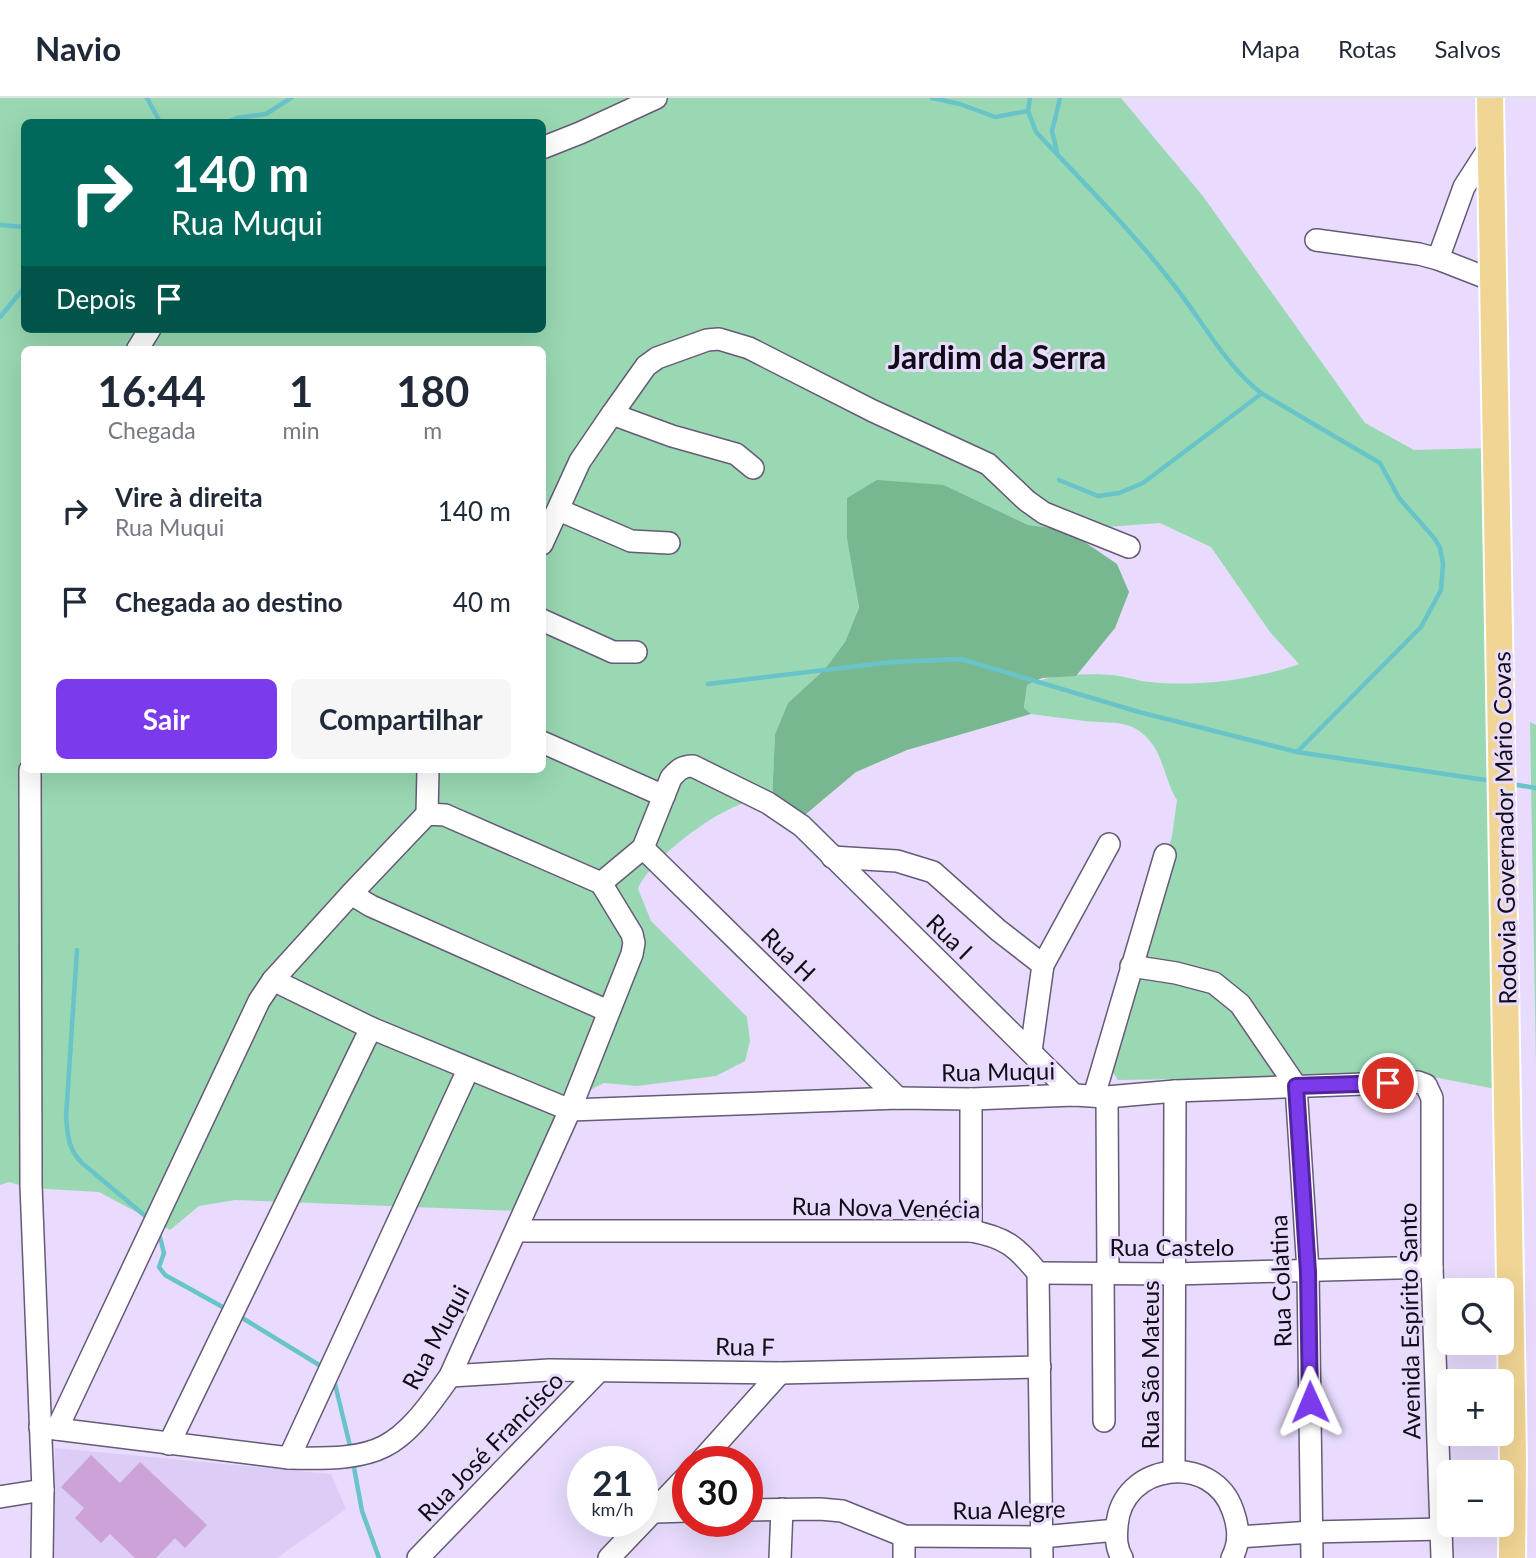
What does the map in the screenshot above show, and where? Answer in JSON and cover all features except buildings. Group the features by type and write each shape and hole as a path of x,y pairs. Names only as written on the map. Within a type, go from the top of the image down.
{"main road":[{"name":"Rodovia Governador Mário Covas","path":"1490,98 1504,823 1512,1558"}],"street":[{"path":"546,147 580,134 656,98"},
{"path":"1438,259 1464,187 1491,145"},
{"path":"1316,240 1419,254 1492,280"},
{"path":"546,536 580,461 646,366 657,358 707,340 719,339 749,348 873,411 972,455 988,464 1036,508 1129,547"},
{"path":"612,414 672,436 736,454 753,468"},
{"path":"559,510 631,541 669,543"},
{"path":"546,622 613,652 636,652"},
{"path":"427,814 445,815 601,883 643,848 664,796 546,744"},
{"name":"Rua I","path":"664,796 671,778 679,768 693,766 788,815 1031,1051 1092,1096"},
{"path":"30,773 31,1185 48,1428 43,1490 43,1558"},
{"path":"48,1428 258,1001 273,980 427,814 428,773"},
{"path":"1031,1051 1043,965 1109,845"},
{"name":"Rua H","path":"643,848 898,1098"},
{"path":"1104,1421 1106,1272 1092,1096 1165,855"},
{"path":"832,857 897,861 933,872 998,930 1043,965"},
{"name":"Rua Muqui","path":"48,1428 289,1458 341,1457 381,1450 403,1436 424,1414 450,1376 570,1110 632,954 632,934 601,883"},
{"path":"351,894 371,906 608,1012"},
{"path":"1131,966 1176,973 1214,983 1240,1004 1296,1086"},
{"path":"273,980 371,1028 570,1110"},
{"path":"169,1444 371,1028"},
{"path":"289,1458 468,1070"},
{"name":"Rua Muqui","path":"570,1110 898,1098 1092,1096 1418,1082 1426,1084"},
{"name":"Avenida Espírito Santo","path":"1426,1084 1432,1098 1432,1268 1439,1460"},
{"name":"Rua Colatina","path":"1296,1086 1308,1272 1312,1558"},
{"name":"Rua São Mateus","path":"1174,1471 1175,1091"},
{"path":"971,1099 971,1231"},
{"name":"Rua Nova Venécia","path":"517,1231 971,1231 1001,1238 1013,1245 1038,1273"},
{"name":"Rua Castelo","path":"1038,1273 1175,1274 1432,1268"},
{"path":"1038,1273 1042,1547"},
{"name":"Rua F","path":"450,1376 549,1370 780,1373 1040,1367"},
{"name":"Rua José Francisco","path":"418,1558 599,1370"},
{"path":"714,1446 780,1373"},
{"path":"1122,1558 1116,1539 1117,1518 1135,1486 1145,1479 1174,1471 1196,1474 1221,1489 1229,1500 1238,1527 1237,1548 1232,1558"},
{"path":"0,1497 43,1490"},
{"path":"658,1509 672,1493"},
{"path":"779,1558 782,1509"},
{"path":"763,1510 842,1511 904,1536 904,1558"},
{"path":"1238,1537 1437,1529"},
{"name":"Rua Alegre","path":"904,1536 1042,1547 1116,1530"},
{"path":"610,1558 631,1537"},
{"name":"Avenida Espírito Santo","path":"1442,1537 1442,1558"}],"shaded area":[{"path":"55,1448 331,1474 346,1509 277,1558 51,1558"}],"green space":[{"path":"0,98 1121,98 1202,195 1365,423 1414,450 1491,448 1501,1090 1423,1075 1118,1080 1110,1068 1172,836 1177,800 1157,751 1146,736 1131,726 1122,724 1031,714 1024,709 1027,685 1057,676 1091,674 1150,682 1206,683 1245,678 1299,664 1270,632 1211,547 1160,523 1067,530 1028,525 944,485 847,539 859,606 845,642 825,669 788,703 775,734 772,801 749,802 736,806 703,824 656,864 638,889 651,921 747,1017 750,1041 745,1061 716,1076 637,1086 604,1083 580,1095 519,1211 235,1200 199,1206 170,1230 99,1192 30,1188 9,1182 0,1185"},
{"path":"877,480 944,485 1028,525 1067,530 1117,564 1129,592 1115,628 1076,676 1042,678 1027,685 1024,708 1031,714 907,750 856,772 800,819 772,801 775,734 788,703 825,669 845,642 859,607 847,539 847,498"},
{"path":"1530,722 1536,725 1536,1065"}],"waterway":[{"path":"147,98 158,119"},
{"path":"234,119 266,114 291,98"},
{"path":"932,98 960,104 995,117 1028,111"},
{"path":"1030,98 1028,111 1036,132 1154,261 1235,368 1261,393 1380,463 1399,498 1440,548 1443,564 1441,590 1421,627 1297,752"},
{"path":"1057,152 1052,131 1060,98"},
{"path":"0,225 21,227"},
{"path":"0,317 21,292"},
{"path":"1059,480 1098,496 1119,493 1143,483 1261,394"},
{"path":"708,684 892,662 961,659 1139,712 1297,752 1492,781"},
{"path":"1511,784 1536,788"},
{"path":"77,950 66,1117 69,1142 82,1163 150,1220"},
{"path":"158,1230 164,1253 159,1267 165,1275 228,1310"},
{"path":"239,1316 324,1368"},
{"path":"334,1380 351,1450"},
{"path":"353,1462 362,1511 379,1558"}],"district":[{"name":"Jardim da Serra","path":"997,356"}],"route":[{"path":"1310,1402 1308,1272 1296,1086 1388,1083"}]}
